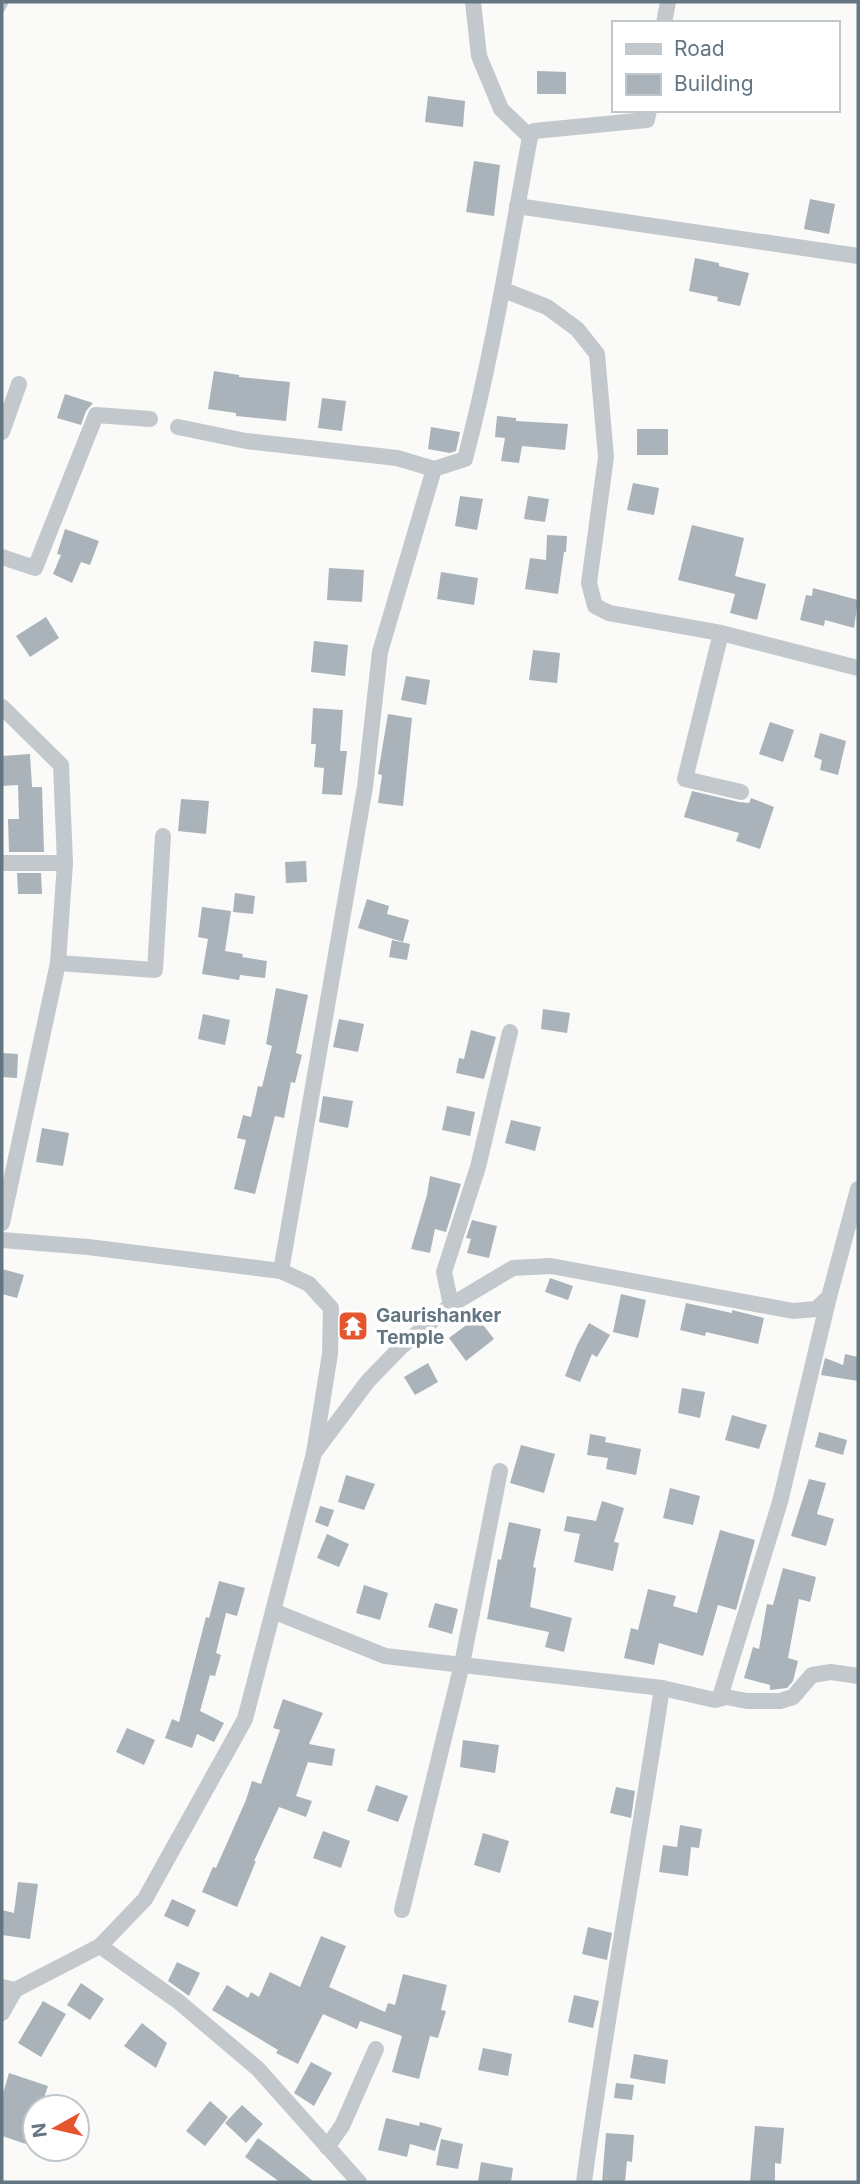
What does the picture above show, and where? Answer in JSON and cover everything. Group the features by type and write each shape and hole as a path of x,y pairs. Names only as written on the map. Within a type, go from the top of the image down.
{"street":[{"path":"472,2 479,56 496,99 501,109 530,137"},
{"path":"664,21 668,2"},
{"path":"178,427 246,441 397,458 434,469 465,459 480,405 504,290 530,137 534,131 647,120 649,112"},
{"path":"517,206 858,256"},
{"path":"504,290 547,307 578,329 597,354 606,457 589,583 595,606 609,613 721,633 858,668"},
{"path":"2,432 19,384"},
{"path":"2,557 36,568 96,415 150,419"},
{"path":"281,1271 365,787 380,652 434,469"},
{"path":"721,633 685,779 741,792"},
{"path":"2,707 61,765 65,863 58,963 2,1223"},
{"path":"58,963 155,971 163,836"},
{"path":"2,863 65,863"},
{"path":"451,1305 444,1272 478,1167 510,1032"},
{"path":"720,1698 780,1502 858,1189"},
{"path":"2,1240 88,1247 281,1271 309,1284 331,1308 330,1354 314,1453 245,1719 145,1899 100,1946 8,1988 2,2013"},
{"path":"314,1453 368,1381 402,1346 451,1305 513,1268 551,1266 793,1311 816,1309 829,1297"},
{"path":"402,1910 462,1664 500,1471"},
{"path":"273,1611 385,1656 662,1688 715,1700 780,1701 793,1697 812,1675 831,1672 858,1676"},
{"path":"584,2182 602,2046 662,1688"},
{"path":"100,1946 179,2002 258,2068 359,2182"},
{"path":"327,2147 342,2126 376,2049"}],"building":[{"path":"537,71 566,72 566,94 537,94"},
{"path":"428,96 465,101 463,127 425,122"},
{"path":"474,161 500,165 494,216 466,212"},
{"path":"810,199 835,204 829,234 804,229"},
{"path":"695,258 749,273 740,306 717,301 718,297 689,291"},
{"path":"214,371 239,377 290,382 286,421 236,416 236,413 208,409"},
{"path":"65,394 93,403 86,411 81,425 57,418"},
{"path":"322,398 346,401 342,431 318,428"},
{"path":"497,416 516,418 516,421 568,424 565,450 522,446 519,463 501,461 505,438 495,437"},
{"path":"431,427 460,432 456,451 450,453 428,449"},
{"path":"637,429 668,429 668,455 637,455"},
{"path":"633,483 659,488 654,515 627,510"},
{"path":"460,496 483,499 477,530 455,526"},
{"path":"528,496 549,499 545,522 524,519"},
{"path":"692,525 744,538 735,576 766,584 757,620 730,613 735,594 678,580"},
{"path":"65,529 99,541 90,565 81,562 72,583 53,574 61,555 57,554"},
{"path":"547,535 567,536 558,594 525,589 530,558 546,560"},
{"path":"329,568 364,570 362,602 327,600"},
{"path":"441,572 478,578 474,605 437,599"},
{"path":"813,588 858,600 854,628 825,620 824,626 800,620 806,595 812,596"},
{"path":"46,617 59,638 30,657 16,636"},
{"path":"314,641 348,645 345,676 311,672"},
{"path":"533,650 560,653 557,683 529,680"},
{"path":"406,676 430,680 426,705 401,700"},
{"path":"313,708 343,710 340,751 347,751 342,795 322,794 324,768 314,767 316,744 311,744"},
{"path":"388,714 412,718 403,806 378,803 382,775 378,774"},
{"path":"770,722 794,730 783,762 759,754"},
{"path":"820,733 846,741 838,775 820,770 822,760 814,757"},
{"path":"30,754 32,787 42,787 44,852 9,852 8,819 19,819 18,785 2,786 2,756"},
{"path":"692,791 739,802 749,803 751,798 774,807 760,849 736,841 739,833 684,817"},
{"path":"181,799 209,801 206,834 178,831"},
{"path":"306,861 307,882 286,883 285,862"},
{"path":"17,873 41,873 42,894 18,894"},
{"path":"235,893 255,896 253,914 233,912"},
{"path":"367,899 389,906 387,914 409,920 403,942 358,928"},
{"path":"202,907 231,911 225,951 267,961 265,978 240,975 239,980 202,974 208,939 198,937"},
{"path":"392,940 410,944 407,960 389,957"},
{"path":"276,988 308,995 296,1053 302,1055 295,1083 291,1082 284,1118 275,1116 255,1194 234,1189 246,1140 237,1138 243,1115 251,1117 258,1086 262,1087 272,1046 266,1044"},
{"path":"543,1009 570,1013 567,1033 541,1029"},
{"path":"203,1014 230,1020 225,1045 198,1039"},
{"path":"339,1019 364,1024 358,1052 333,1047"},
{"path":"471,1030 496,1037 484,1079 456,1073 459,1058 464,1059"},
{"path":"2,1053 18,1054 17,1078 2,1077"},
{"path":"323,1096 353,1101 348,1128 319,1122"},
{"path":"447,1106 475,1112 470,1136 442,1130"},
{"path":"511,1120 541,1127 535,1151 505,1143"},
{"path":"42,1128 69,1133 63,1166 36,1162"},
{"path":"430,1176 461,1184 446,1232 435,1229 430,1253 411,1249"},
{"path":"472,1220 497,1226 489,1258 467,1253 471,1239 466,1238"},
{"path":"2,1269 24,1275 17,1298 2,1294"},
{"path":"550,1278 573,1286 568,1300 545,1292"},
{"path":"621,1294 646,1300 638,1338 613,1332"},
{"path":"686,1303 764,1318 758,1344 706,1332 705,1336 680,1330"},
{"path":"477,1317 494,1339 466,1361 449,1338"},
{"path":"589,1323 610,1335 597,1357 592,1354 580,1382 565,1376"},
{"path":"845,1354 858,1357 858,1381 821,1375 825,1358 843,1365"},
{"path":"428,1363 438,1382 415,1395 404,1377"},
{"path":"682,1388 705,1392 700,1418 678,1413"},
{"path":"732,1415 767,1425 759,1449 725,1440"},
{"path":"819,1432 847,1440 843,1455 815,1447"},
{"path":"590,1434 606,1437 605,1442 641,1449 636,1475 606,1469 608,1458 587,1455"},
{"path":"521,1445 555,1454 544,1493 510,1483"},
{"path":"346,1475 375,1484 364,1510 338,1502"},
{"path":"809,1479 826,1483 817,1514 834,1519 826,1546 791,1536"},
{"path":"670,1488 700,1496 693,1525 663,1518"},
{"path":"602,1501 624,1508 614,1542 619,1543 613,1571 574,1562 580,1534 564,1531 567,1516 596,1521"},
{"path":"320,1506 334,1510 328,1527 315,1522"},
{"path":"509,1522 541,1529 533,1567 536,1568 530,1607 572,1618 564,1652 545,1647 549,1632 487,1619 498,1559 501,1560"},
{"path":"720,1530 755,1540 736,1610 718,1605 703,1656 659,1643 654,1665 624,1658 631,1628 638,1630 648,1589 676,1596 673,1606 697,1613"},
{"path":"327,1534 349,1544 339,1567 317,1558"},
{"path":"783,1568 816,1577 810,1602 799,1599 788,1658 798,1661 793,1681 787,1688 770,1690 770,1685 744,1678 753,1647 759,1649 767,1604 773,1605"},
{"path":"219,1581 245,1588 237,1616 226,1613 216,1653 221,1655 215,1676 210,1675 200,1711 224,1723 214,1742 197,1734 192,1748 165,1738 172,1719 179,1722 206,1617 209,1618"},
{"path":"364,1585 388,1593 380,1620 356,1613"},
{"path":"435,1603 458,1609 452,1634 428,1627"},
{"path":"283,1699 323,1713 309,1744 335,1749 332,1766 308,1762 296,1796 312,1801 306,1817 279,1807 254,1861 237,1907 202,1892 213,1867 216,1868 252,1781 261,1784 280,1730 273,1728"},
{"path":"127,1728 155,1740 144,1765 116,1752"},
{"path":"463,1740 499,1745 495,1773 460,1767"},
{"path":"376,1785 408,1796 398,1822 367,1811"},
{"path":"616,1787 635,1791 631,1818 610,1813"},
{"path":"680,1825 702,1829 699,1848 691,1847 688,1876 659,1872 663,1845 677,1847"},
{"path":"323,1831 350,1841 341,1868 313,1858"},
{"path":"483,1833 509,1841 500,1873 474,1865"},
{"path":"18,1882 38,1884 30,1939 2,1935 2,1910 14,1913"},
{"path":"172,1899 196,1910 188,1927 164,1916"},
{"path":"588,1927 612,1933 607,1960 582,1954"},
{"path":"321,1936 346,1946 329,1987 385,2012 388,2003 395,2005 403,1974 447,1985 441,2010 446,2011 438,2038 430,2036 419,2079 392,2072 402,2036 360,2021 357,2029 323,2014 298,2064 276,2053 278,2050 212,2010 227,1985 248,1998 251,1992 259,1997 270,1972 300,1987"},
{"path":"177,1962 200,1973 189,1996 168,1981"},
{"path":"81,1983 104,1999 90,2020 67,2005"},
{"path":"574,1995 599,2001 593,2028 568,2022"},
{"path":"43,2001 66,2014 41,2057 18,2043"},
{"path":"142,2023 167,2043 156,2068 124,2046"},
{"path":"483,2048 512,2054 508,2076 478,2070"},
{"path":"634,2054 668,2060 665,2084 630,2078"},
{"path":"311,2062 332,2073 314,2106 294,2093"},
{"path":"9,2073 48,2086 46,2093 21,2093 21,2142 2,2136 2,2097"},
{"path":"616,2083 634,2085 632,2100 614,2098"},
{"path":"210,2101 228,2117 205,2146 186,2131"},
{"path":"242,2105 263,2124 246,2143 225,2123"},
{"path":"386,2118 442,2128 435,2151 410,2144 407,2157 378,2150"},
{"path":"755,2126 784,2128 781,2164 775,2163 775,2182 750,2182"},
{"path":"606,2133 634,2135 632,2162 627,2161 625,2182 602,2182"},
{"path":"258,2138 314,2182 280,2182 245,2157"},
{"path":"441,2139 463,2144 458,2169 436,2165"},
{"path":"481,2162 513,2168 511,2182 478,2182"}],"waterway":[{"path":"2,9 6,2"}],"place":[{"name":"Gaurishanker Temple","path":"353,1326"}]}
